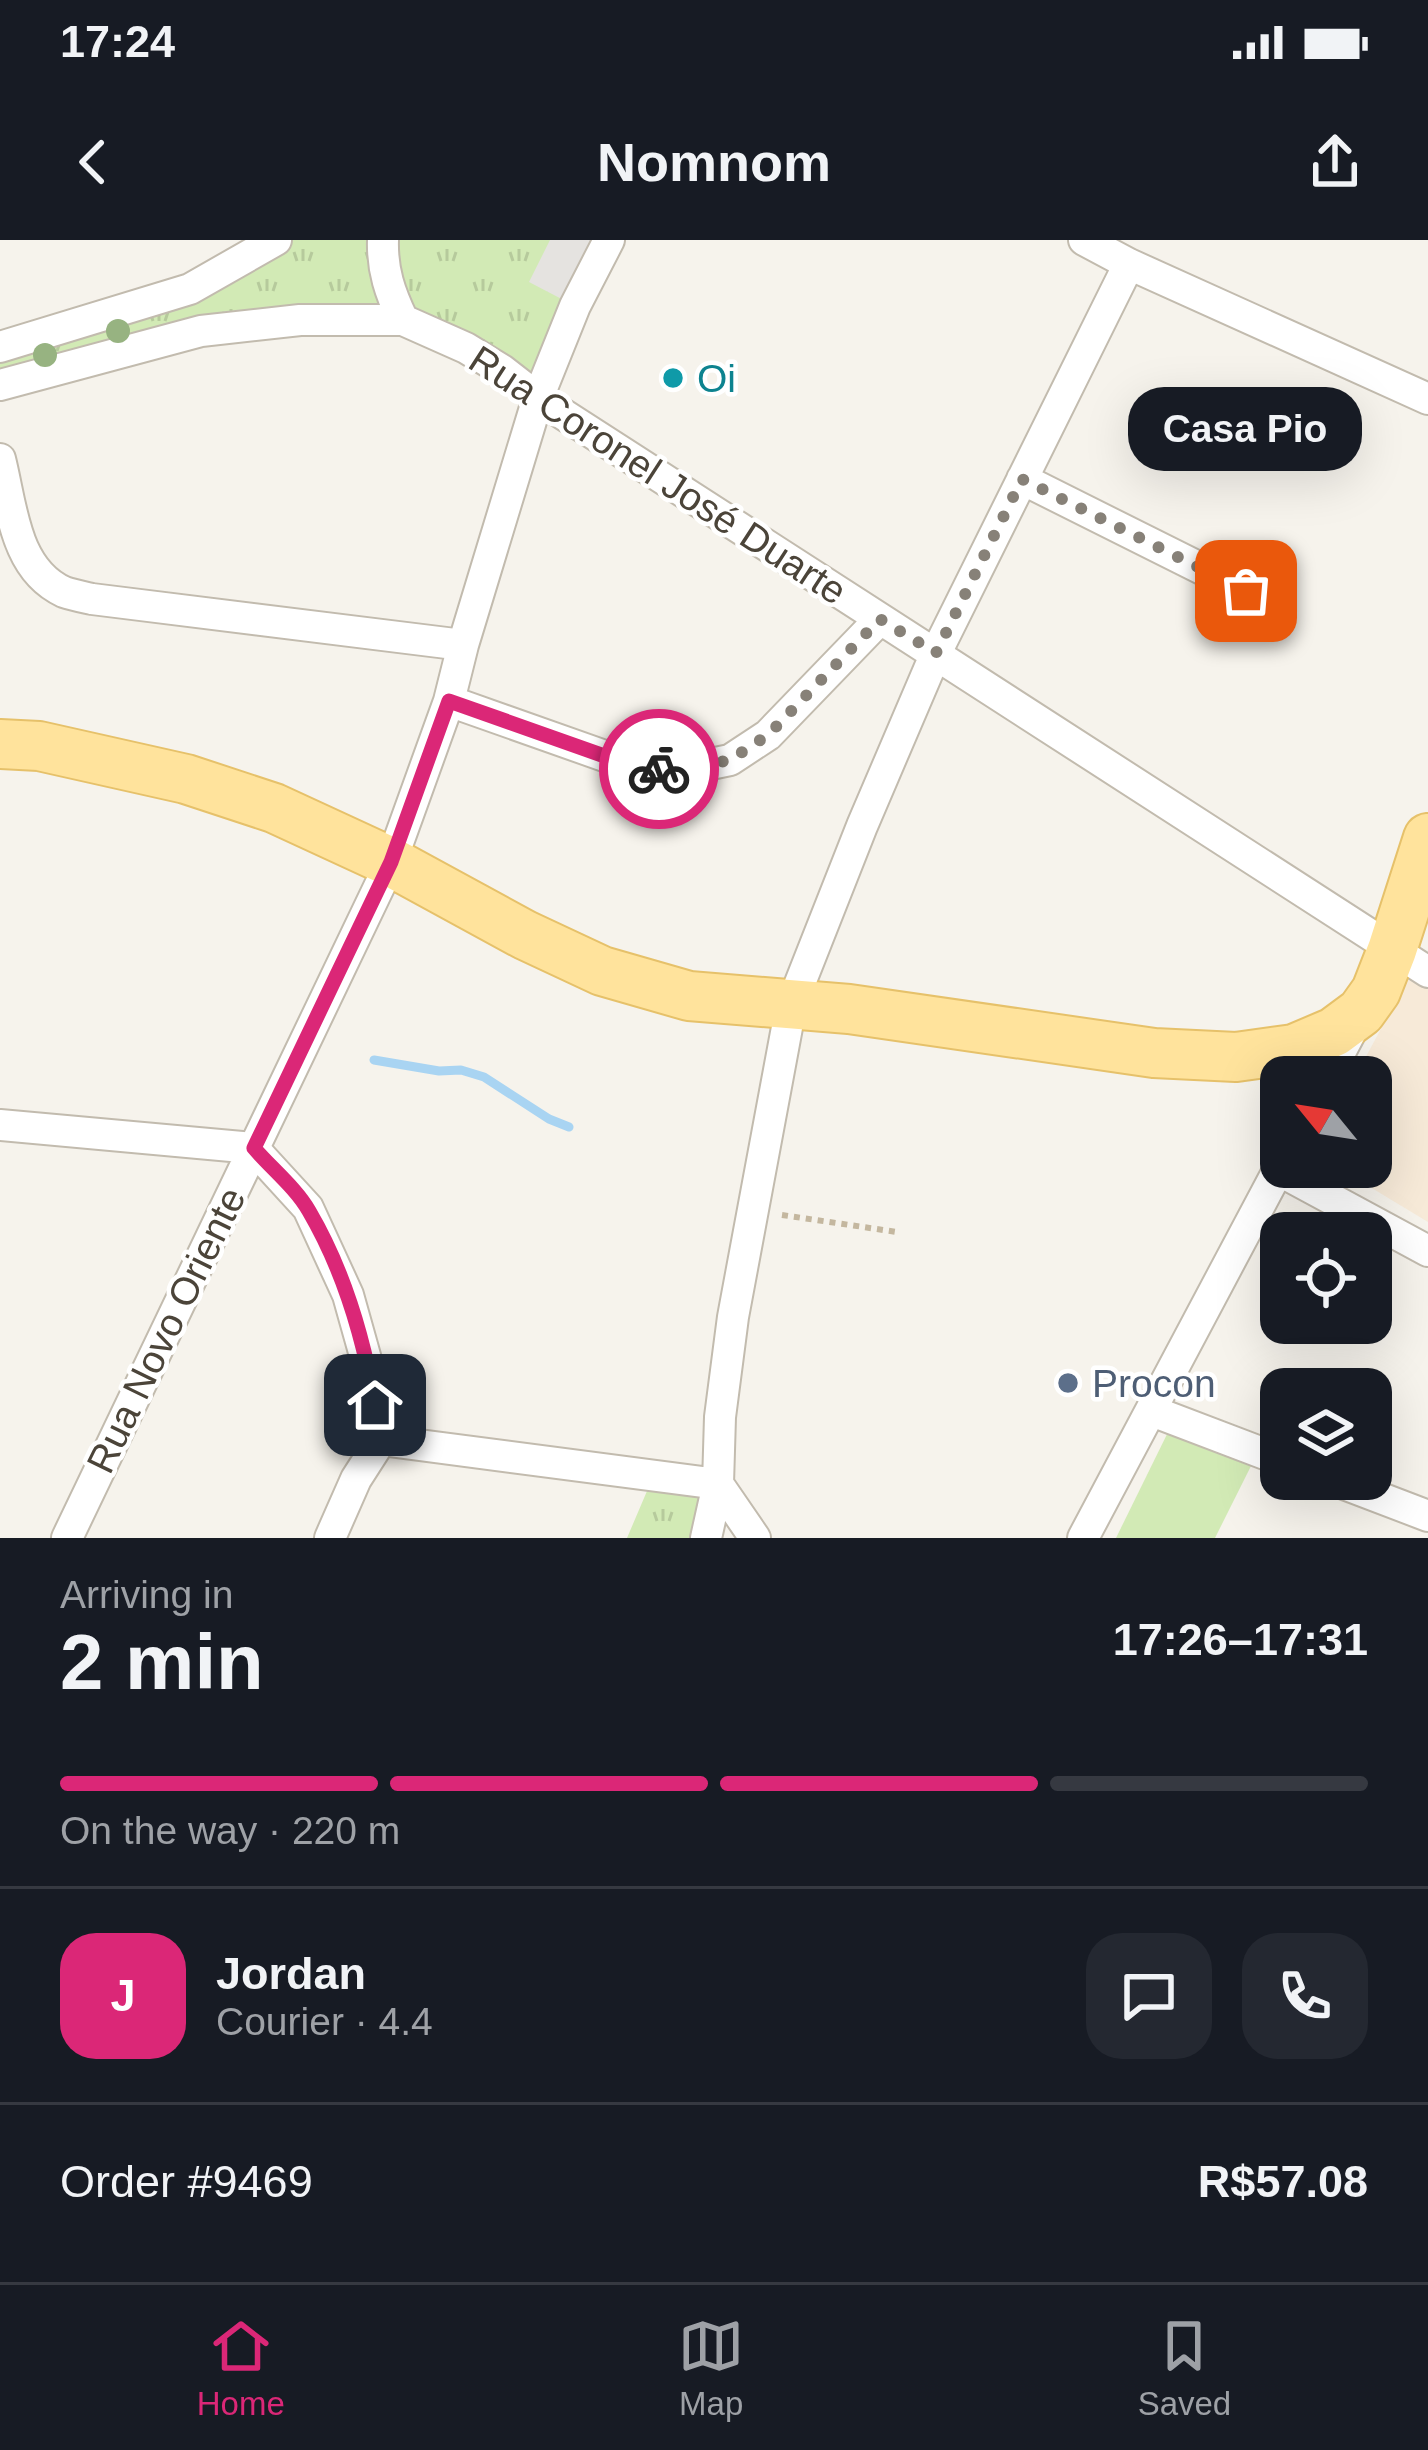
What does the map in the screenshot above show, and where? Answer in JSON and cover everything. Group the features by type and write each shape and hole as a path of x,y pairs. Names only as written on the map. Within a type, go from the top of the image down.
{"main road":[{"path":"0,744 39,746 186,778 274,808 391,862 602,971 689,996 849,1010 1154,1053 1236,1057 1294,1049 1334,1032 1361,1012 1376,991 1410,961 1428,838"}],"street":[{"path":"0,347 190,289 276,240"},
{"path":"0,385 201,331 300,320 403,320 382,265 383,240"},
{"name":"Rua Novo Oriente","path":"67,1538 391,862 449,701 538,398 575,306 609,240"},
{"path":"1084,240 1428,399"},
{"path":"706,1538 718,1484 728,1357 791,1006 936,653 1129,264"},
{"path":"190,289 201,331"},
{"name":"Rua Coronel José Duarte","path":"403,320 502,370 538,398 1410,961"},
{"path":"0,459 23,553 39,574 63,591 92,599 463,646"},
{"path":"1022,479 1246,591"},
{"path":"449,701 630,765 677,771 730,760 768,735 880,619"},
{"path":"1338,1056 1361,1012"},
{"path":"0,1125 254,1148 308,1208 348,1295 369,1370 381,1440 356,1479 330,1538"},
{"path":"1083,1538 1270,1188"},
{"path":"1316,1188 1428,1250"},
{"path":"1152,1412 1260,1452"},
{"path":"381,1440 718,1484 755,1538"},
{"path":"1386,1500 1428,1516"}],"path":[{"path":"754,1211 897,1232"}],"shaded area":[{"path":"550,240 609,240 575,306 529,282"},
{"path":"1411,973 1428,973 1428,1222 1372,1188 1392,1188 1392,1056 1366,1056"}],"green space":[{"path":"276,240 383,240 403,320 300,320 0,385 0,347"},
{"path":"395,240 599,240 532,380 416,314 403,287"},
{"path":"1174,1420 1254,1460 1215,1538 1116,1538"},
{"path":"650,1484 723,1493 706,1538 627,1538"}],"waterway":[{"path":"374,1060 484,1077 569,1127"}],"way so far":[{"path":"659,769 677,771 730,760 768,735 880,619 936,653 1022,479 1246,591"}],"place":[{"name":"Oi","path":"673,378"},
{"name":"Casa Pio","path":"1246,591"},
{"name":"Procon","path":"1068,1383"}],"route":[{"path":"375,1405 348,1295 308,1208 254,1148 391,862 449,701 630,765 659,769"}]}
